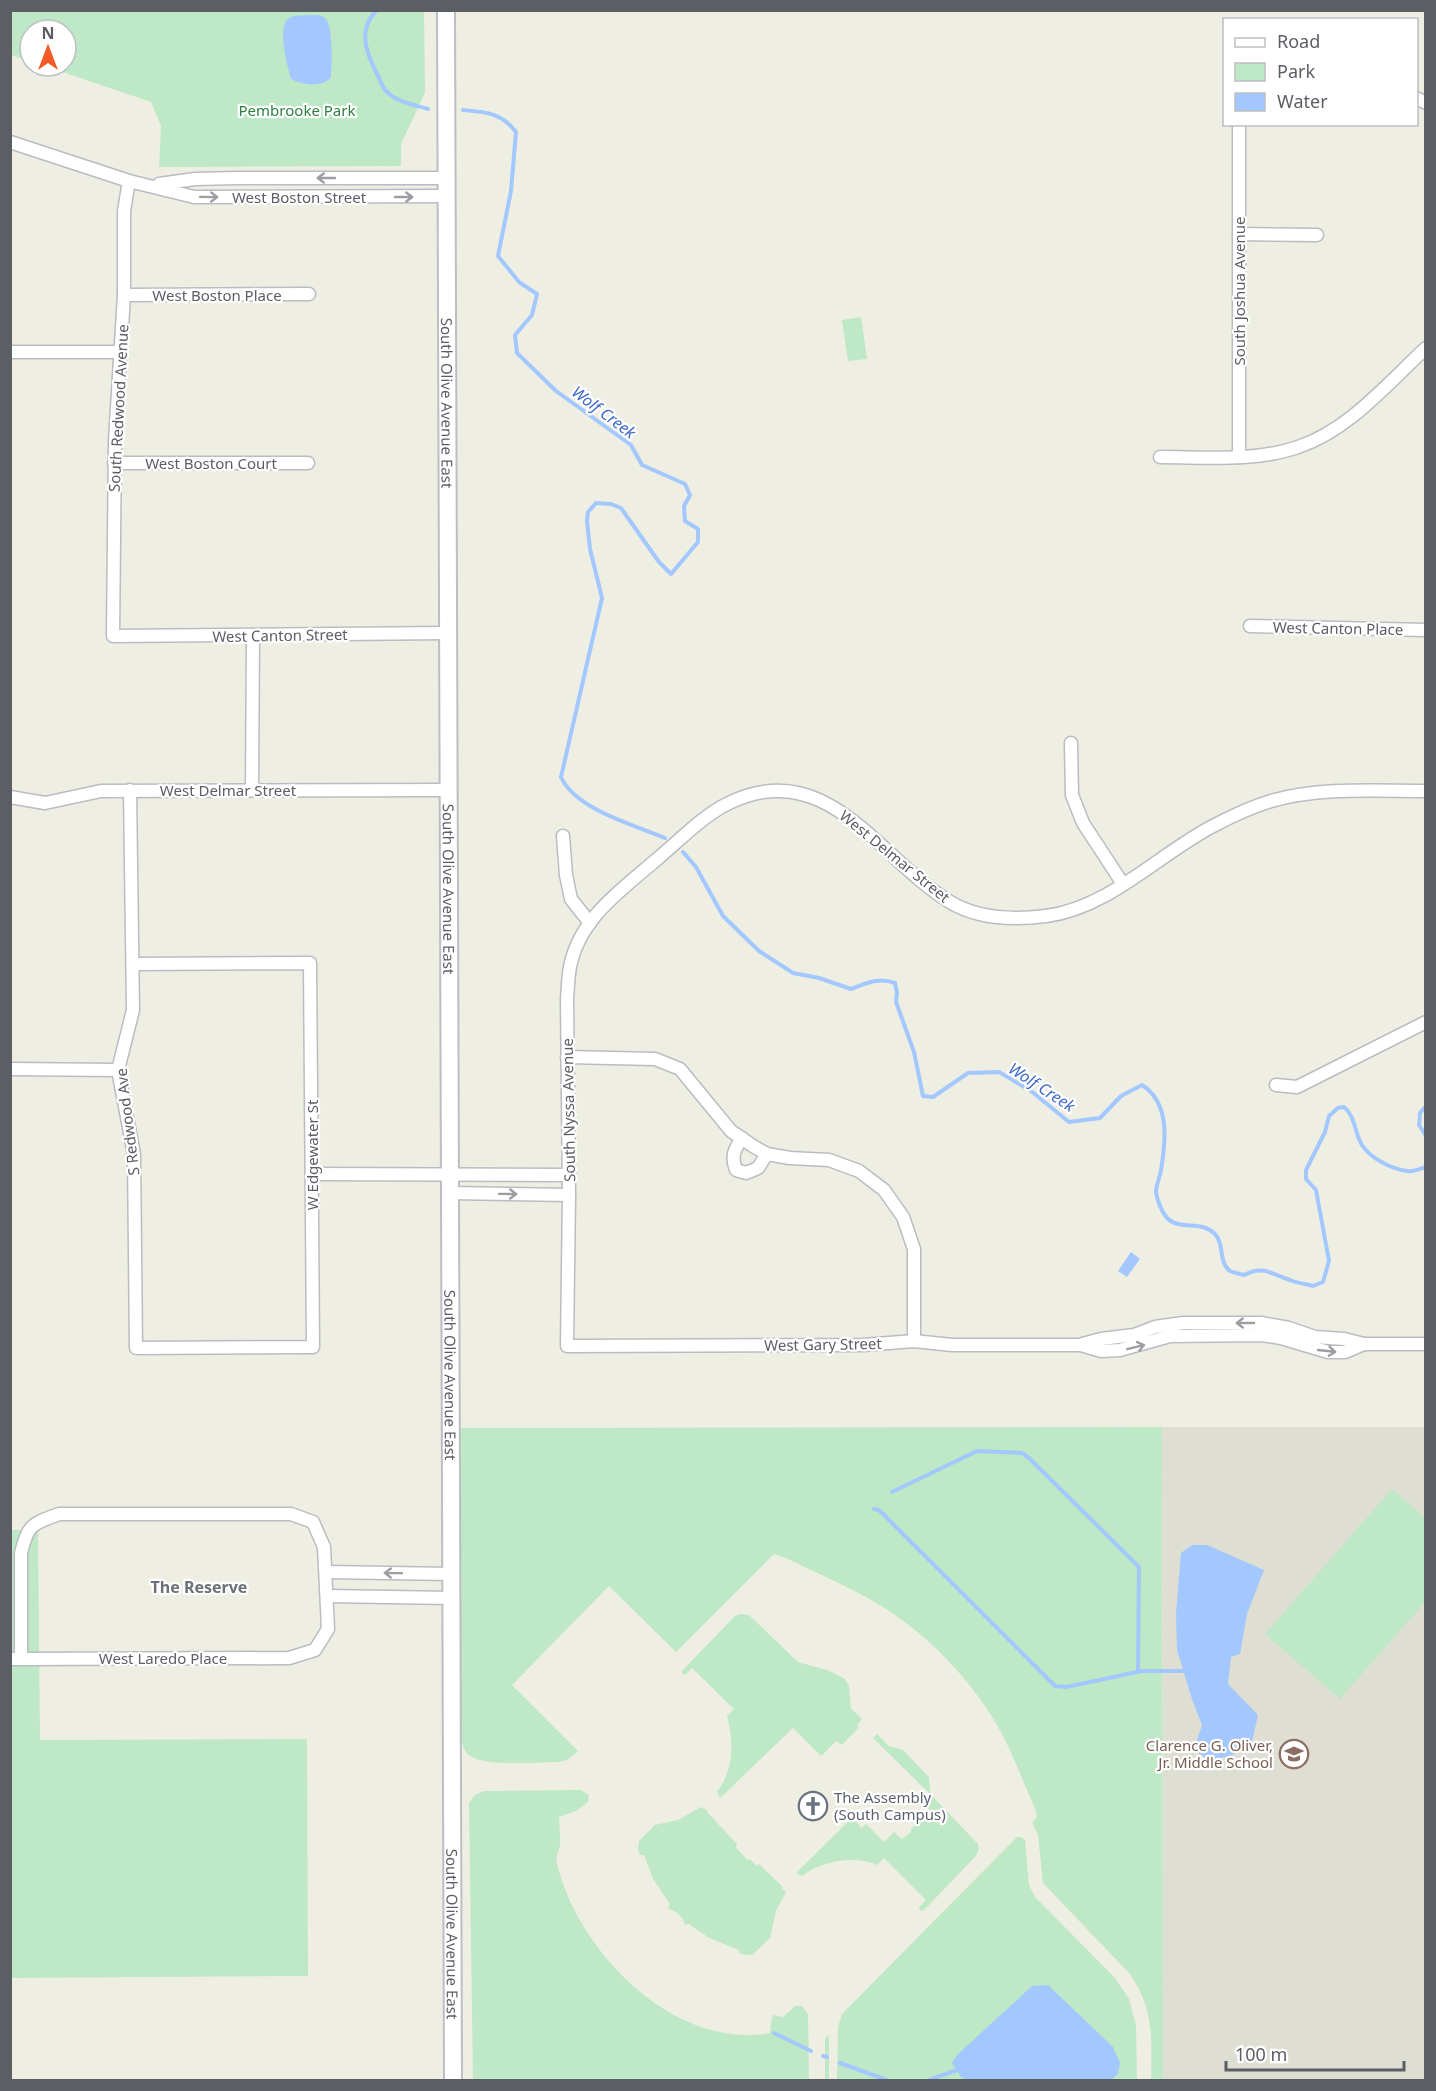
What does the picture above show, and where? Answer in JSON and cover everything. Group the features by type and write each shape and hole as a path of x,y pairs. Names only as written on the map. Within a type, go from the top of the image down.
{"street":[{"name":"South Olive Avenue East","path":"446,10 447,633 454,1767 453,2080"},
{"name":"South Joshua Avenue","path":"1239,126 1239,457"},
{"name":"West Boston Street","path":"10,142 129,181 194,196 447,196"},
{"name":"West Boston Street","path":"152,185 195,179 447,178"},
{"name":"South Redwood Avenue","path":"113,636 114,464 124,295 124,211 129,181"},
{"path":"1239,234 1317,235"},
{"name":"West Boston Place","path":"124,295 309,294"},
{"path":"1160,457 1239,457 1278,453 1298,447 1331,431 1359,411 1425,349"},
{"path":"10,352 121,352"},
{"name":"West Boston Court","path":"114,464 308,463"},
{"name":"West Canton Place","path":"1250,627 1425,630"},
{"name":"West Canton Street","path":"113,636 447,633"},
{"path":"252,790 253,635"},
{"path":"1071,743 1072,795 1083,823 1122,884"},
{"name":"West Delmar Street","path":"10,797 45,803 101,791 130,790 448,790"},
{"name":"S Redwood Ave","path":"130,790 133,1010 118,1070 134,1154 136,1348"},
{"name":"West Delmar Street","path":"619,889 711,814 730,802 746,796 776,791 798,793 819,799 874,837 950,902 975,912 1004,917 1060,914 1097,900 1211,827 1270,801 1318,793 1425,791"},
{"path":"563,836 566,876 571,899 590,923"},
{"name":"South Nyssa Avenue","path":"567,1346 569,1175 567,998 570,966 581,934 619,889"},
{"name":"W Edgewater St","path":"133,964 310,963 312,1174 313,1347 136,1348"},
{"path":"1276,1085 1297,1087 1425,1022"},
{"path":"567,1057 655,1059 680,1069 731,1131 753,1146 767,1154 829,1160 859,1171 884,1190 903,1217 914,1249 914,1341"},
{"path":"10,1069 118,1070"},
{"path":"742,1138 734,1149 732,1160 736,1170 746,1173 758,1168 767,1154"},
{"path":"312,1174 569,1175"},
{"path":"450,1193 569,1195"},
{"name":"West Gary Street","path":"567,1346 863,1345 914,1341 952,1345 1079,1345 1101,1351 1120,1350 1170,1336 1262,1335 1281,1338 1328,1352 1344,1352 1364,1344 1425,1344"},
{"path":"16,1659 21,1554 25,1539 35,1522 59,1514 291,1514 313,1522 324,1547 327,1596 452,1598"},
{"path":"326,1572 452,1574"},
{"name":"West Laredo Place","path":"16,1659 289,1658 315,1650 328,1629 327,1596"}],"shaded area":[{"name":"Clarence G. Oliver, Jr. Middle School","path":"1162,1427 1425,1427 1425,2080 1163,2080"}],"green space":[{"name":"Pembrooke Park","path":"10,11 424,11 425,93 401,144 401,166 159,167 161,126 151,102 78,77 78,18 18,18 18,57 11,55"},
{"path":"861,317 867,359 848,361 842,320"},
{"path":"1162,1427 1163,2080 1151,2080 1150,2025 1144,2000 1138,1987 1130,1974 1043,1883 1038,1835 1032,1822 1037,1817 1035,1808 1007,1745 986,1707 960,1673 913,1628 845,1586 774,1554 676,1652 609,1586 512,1685 578,1751 567,1760 558,1762 509,1763 472,1757 464,1748 457,1711 456,1428"},
{"path":"1392,1489 1425,1518 1425,1602 1340,1699 1265,1634"},
{"path":"10,1530 38,1530 40,1740 307,1739 308,1976 11,1978"},
{"path":"749,1615 798,1662 830,1671 845,1679 849,1686 851,1708 862,1719 857,1725 859,1727 842,1745 836,1741 821,1756 793,1728 720,1798 717,1792 727,1774 731,1756 731,1736 727,1716 734,1709 692,1668 685,1675 681,1672 735,1616"},
{"path":"877,1734 889,1746 903,1750 929,1777 930,1792 978,1844 979,1849 976,1856 923,1911 919,1907 926,1900 884,1858 877,1865 859,1860 838,1861 828,1863 802,1876 796,1873 852,1818 862,1828 866,1824 884,1842 894,1832 902,1839 930,1810 922,1803 930,1794 873,1738"},
{"path":"581,1790 589,1795 588,1802 576,1811 559,1817 560,1842 557,1862 571,1903 589,1935 612,1964 638,1990 668,2012 701,2027 735,2034 770,2033 773,2015 783,2017 795,2006 802,2006 808,2014 809,2080 473,2080 469,1803 475,1795 484,1791"},
{"path":"701,1807 708,1811 748,1860 750,1859 757,1866 759,1864 786,1892 776,1911 770,1938 752,1955 740,1954 739,1950 709,1938 689,1924 685,1925 681,1917 668,1908 670,1904 653,1879 644,1855 640,1855 639,1841 655,1825 678,1820"},
{"path":"1017,1837 1025,1840 1029,1885 1035,1897 1115,1978 1129,1999 1136,2025 1137,2080 837,2080 838,2027 842,2014"},
{"path":"828,2035 829,2080 825,2080 825,2039"}],"water":[{"path":"317,15 326,19 330,30 331,77 323,83 306,84 291,79 283,30 289,18"},
{"path":"1131,1252 1140,1259 1127,1277 1118,1271"},
{"path":"1192,1545 1207,1545 1264,1570 1247,1614 1240,1654 1231,1657 1228,1684 1258,1715 1252,1742 1235,1754 1210,1761 1194,1750 1202,1725 1177,1650 1176,1613 1181,1553"},
{"path":"1048,1985 1113,2047 1120,2063 1118,2074 1111,2080 968,2080 961,2077 952,2063 957,2055 1032,1986"}],"waterway":[{"name":"Wolf Creek","path":"377,10 367,25 365,41 382,85 395,98 428,109"},
{"name":"Wolf Creek","path":"463,110 499,117 516,132 511,191 498,256 519,282 537,294 532,315 515,335 517,353 556,391 631,445 642,465 685,484 690,495 684,506 685,521 698,529 698,542 671,574 659,562 621,508 611,504 596,503 588,512 590,549 602,598 561,777 568,788 592,807 665,838"},
{"name":"Wolf Creek","path":"683,852 696,867 723,916 759,951 793,973 819,978 851,989 878,981 895,983 896,1002 914,1052 923,1096 933,1097 968,1073 999,1072 1031,1091 1069,1122 1100,1118 1121,1096 1142,1085 1157,1102 1164,1123 1163,1158 1156,1192 1162,1210 1172,1222 1203,1227 1214,1233 1219,1242 1224,1263 1232,1272 1244,1275 1262,1271 1313,1286 1323,1282 1329,1261 1316,1190 1306,1179 1306,1170 1325,1132 1329,1116 1338,1108 1344,1107 1348,1111 1362,1145 1376,1159 1389,1166 1407,1171 1426,1167"},
{"name":"Wolf Creek","path":"1426,1106 1420,1113 1419,1125 1426,1136"},
{"path":"892,1492 977,1451 1022,1453 1029,1458 1139,1567 1138,1672"},
{"path":"874,1509 879,1510 1055,1686 1066,1687 1142,1671 1184,1671"},
{"path":"774,2033 811,2051"},
{"path":"823,2056 827,2057"},
{"path":"840,2063 887,2080"},
{"path":"929,2080 957,2070"}],"place":[{"name":"Clarence G. Oliver, Jr. Middle School","path":"1294,1754"},
{"name":"The Assembly (South Campus)","path":"813,1806"}],"district":[{"name":"The Reserve","path":"199,1587"}]}
